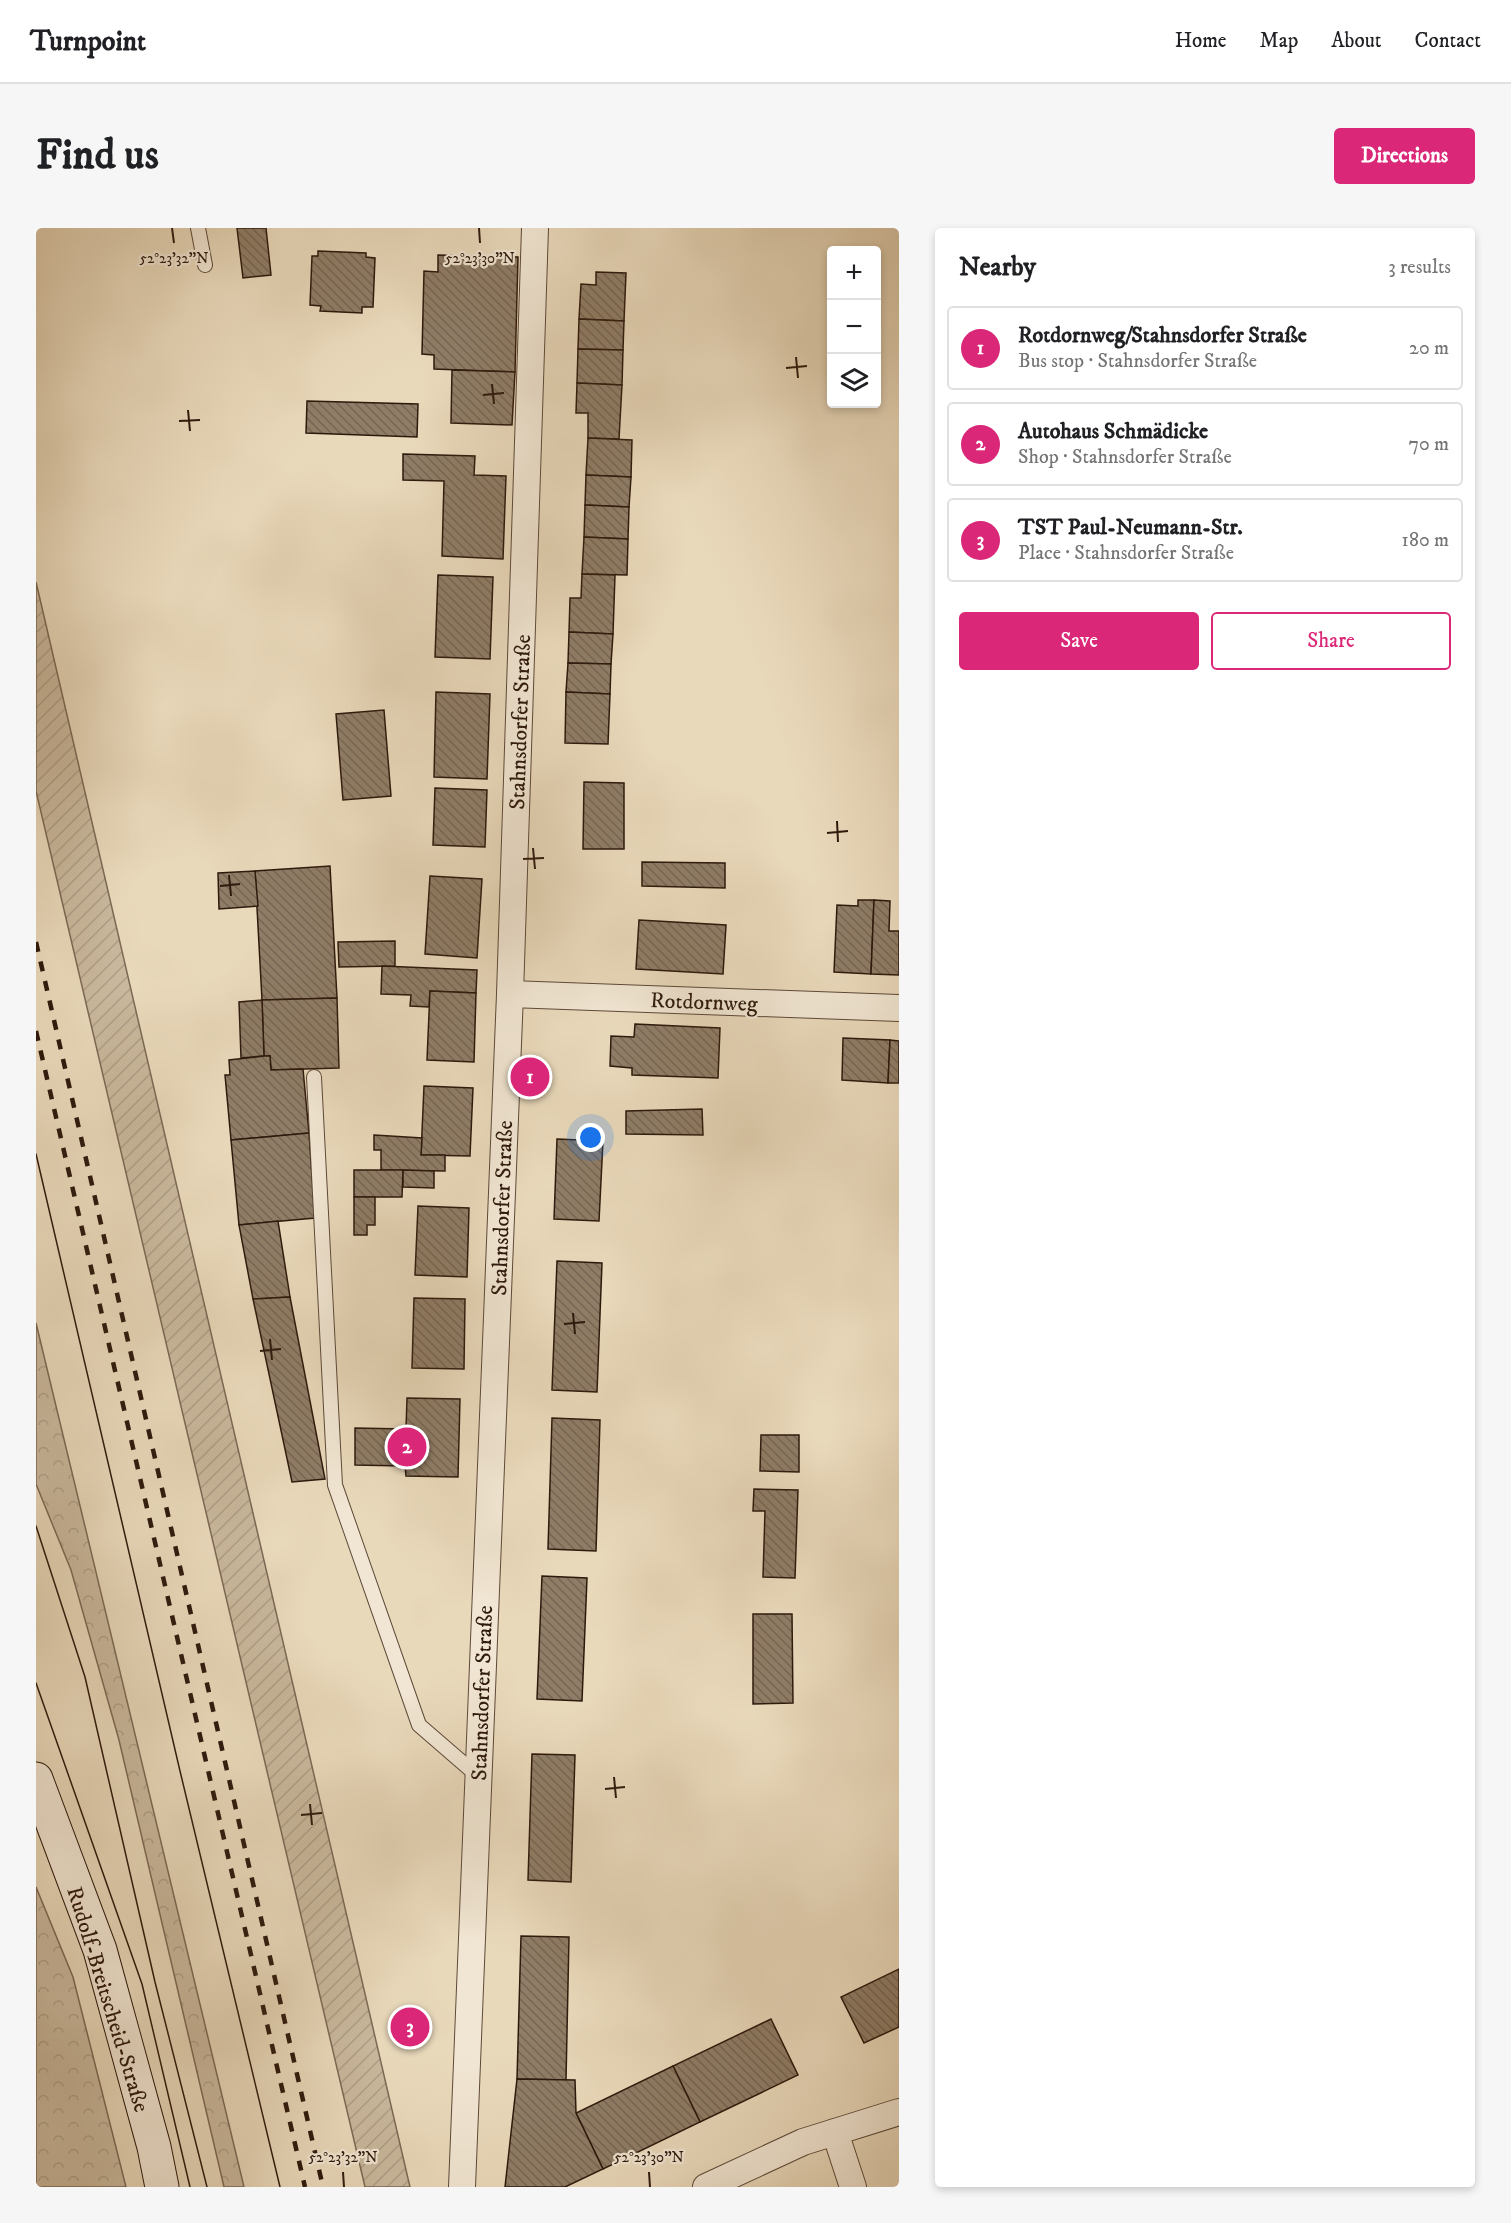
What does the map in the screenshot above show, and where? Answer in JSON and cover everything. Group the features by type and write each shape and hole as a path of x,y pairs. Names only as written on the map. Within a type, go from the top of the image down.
{"street":[{"name":"Stahnsdorfer Straße","path":"462,2187 510,994 535,228"},
{"name":"Rotdornweg","path":"510,994 899,1008"},
{"name":"Rudolf-Breitscheid-Straße","path":"36,1779 100,1950 154,2147 162,2187"},
{"path":"706,2187 803,2142 899,2112"},
{"path":"835,2132 853,2187"}],"lane":[{"path":"198,228 205,265"},
{"path":"314,1077 335,1485 419,1725 478,1776"}],"green space":[{"path":"36,582 410,2187 365,2187 36,791"},
{"path":"36,1323 244,2187 224,2187 119,1740 71,1570 36,1484"},
{"path":"36,1887 73,1977 126,2187 36,2187"}],"building":[{"path":"237,228 266,228 271,275 243,278"},
{"path":"318,251 366,253 366,257 375,258 373,307 362,307 362,313 320,311 321,306 310,305 312,256 318,256"},
{"path":"438,255 518,257 515,372 434,369 434,355 422,354 424,271 438,272"},
{"path":"596,272 626,273 624,321 579,319 581,284 596,285"},
{"path":"579,319 624,321 623,350 578,349"},
{"path":"578,349 623,350 622,385 577,383"},
{"path":"452,370 515,372 512,425 451,423"},
{"path":"577,383 622,385 619,439 588,438 588,413 576,413"},
{"path":"307,401 418,404 417,437 306,433"},
{"path":"588,438 632,440 631,477 586,475"},
{"path":"403,454 475,456 474,475 506,476 503,559 442,556 444,481 403,480"},
{"path":"586,475 631,477 629,507 585,505"},
{"path":"585,505 629,507 628,539 584,537"},
{"path":"584,537 628,539 627,575 582,574"},
{"path":"582,574 615,575 613,634 569,632 570,598 581,598"},
{"path":"438,575 493,577 490,659 435,657"},
{"path":"569,632 613,634 611,664 568,663"},
{"path":"568,663 611,664 610,694 566,692"},
{"path":"436,692 490,694 487,779 434,777"},
{"path":"566,692 610,694 608,744 565,743"},
{"path":"384,710 391,796 343,800 336,714"},
{"path":"584,782 624,783 624,849 583,849"},
{"path":"435,788 487,790 485,847 433,845"},
{"path":"642,862 725,863 725,888 642,886"},
{"path":"330,866 337,998 262,1000 255,871"},
{"path":"255,871 258,906 219,909 218,873"},
{"path":"430,876 482,879 477,958 425,954"},
{"path":"858,900 874,900 871,974 834,972 837,905 858,906"},
{"path":"874,900 890,901 889,931 899,931 899,975 871,974"},
{"path":"639,920 726,925 723,974 636,969"},
{"path":"395,941 395,966 339,967 338,942"},
{"path":"382,966 477,970 476,993 430,991 429,1007 410,1006 411,995 381,994"},
{"path":"430,991 476,993 474,1062 427,1060"},
{"path":"337,998 339,1068 271,1070 270,1056 264,1056 262,1000"},
{"path":"262,1000 264,1056 241,1058 239,1002"},
{"path":"635,1024 720,1028 718,1078 632,1075 632,1068 610,1066 611,1036 634,1037"},
{"path":"843,1038 890,1040 888,1083 842,1080"},
{"path":"890,1040 899,1041 899,1083 888,1083"},
{"path":"270,1056 271,1070 303,1069 309,1133 231,1140 225,1075 230,1075 229,1060"},
{"path":"424,1086 473,1088 470,1156 421,1155"},
{"path":"702,1109 703,1135 626,1134 626,1111"},
{"path":"309,1133 315,1218 239,1225 231,1140"},
{"path":"374,1135 422,1138 421,1155 445,1155 445,1171 381,1170 381,1150 374,1150"},
{"path":"557,1139 603,1141 599,1221 554,1219"},
{"path":"354,1170 403,1170 402,1197 354,1197"},
{"path":"403,1170 434,1171 434,1188 403,1187"},
{"path":"354,1197 375,1197 375,1225 367,1225 367,1235 354,1235"},
{"path":"418,1206 469,1208 467,1277 415,1275"},
{"path":"278,1221 290,1297 253,1299 239,1225"},
{"path":"557,1261 602,1263 597,1392 552,1390"},
{"path":"290,1297 325,1479 292,1482 253,1299"},
{"path":"414,1298 465,1299 464,1369 412,1368"},
{"path":"407,1398 460,1399 458,1477 406,1476 405,1466 355,1465 355,1428 406,1429"},
{"path":"552,1418 600,1420 596,1551 548,1549"},
{"path":"761,1435 799,1435 799,1472 760,1471"},
{"path":"754,1489 798,1490 795,1578 763,1577 765,1511 753,1511"},
{"path":"542,1576 587,1578 582,1701 537,1699"},
{"path":"753,1614 792,1614 793,1703 753,1704"},
{"path":"532,1754 575,1755 571,1882 528,1880"},
{"path":"521,1936 569,1937 566,2080 517,2079"},
{"path":"899,1969 899,2027 864,2043 841,1997"},
{"path":"402,2008 420,2009 418,2045 400,2044"},
{"path":"771,2019 798,2075 700,2122 673,2066"},
{"path":"673,2066 700,2122 603,2169 576,2113"},
{"path":"517,2079 575,2080 576,2113 603,2169 565,2187 505,2187"}],"tram line":[{"path":"36,1154 280,2187"},
{"path":"36,1526 85,1677 155,1982 207,2187"},
{"path":"36,1683 142,1984 190,2187"}],"railway":[{"path":"36,942 323,2187"},
{"path":"36,1031 305,2187"}],"place":[{"name":"Rotdornweg/Stahnsdorfer Straße","path":"530,1077"},
{"name":"Autohaus Schmädicke","path":"407,1447"},
{"name":"TST Paul-Neumann-Str.","path":"410,2027"}]}
